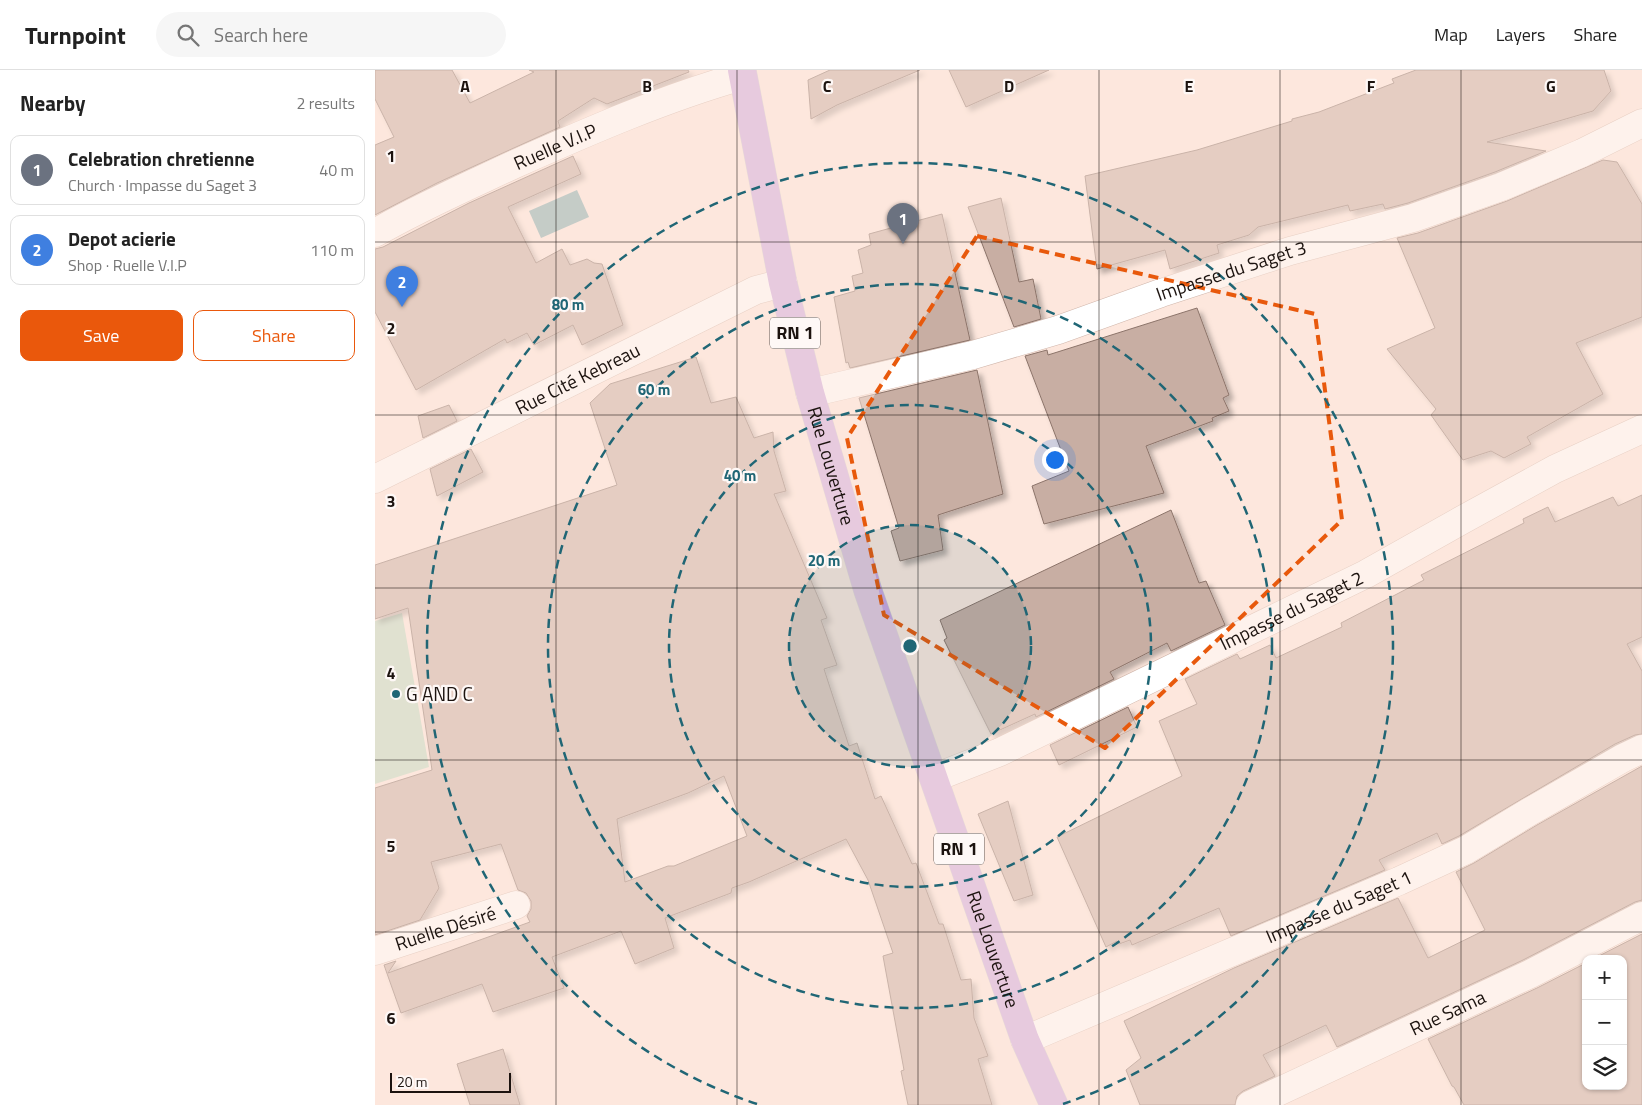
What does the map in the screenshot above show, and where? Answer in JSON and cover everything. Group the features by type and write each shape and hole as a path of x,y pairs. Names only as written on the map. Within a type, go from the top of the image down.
{"main road":[{"name":"Rue Louverture","path":"742,73 783,283 810,393 868,591 935,778 1025,1040 1054,1105"}],"street":[{"name":"Ruelle V.I.P","path":"375,233 428,205 574,138 742,73"},
{"name":"Impasse du Saget 3","path":"810,393 973,355 1057,330 1161,293 1291,251 1413,218 1501,187 1581,153 1642,123"},
{"name":"Rue Cité Kebreau","path":"375,479 756,290 783,283"},
{"name":"Impasse du Saget 2","path":"935,778 1000,752 1366,574 1555,469 1642,429"},
{"name":"Impasse du Saget 1","path":"1025,1040 1399,881 1466,850 1642,749"},
{"name":"Ruelle Désiré","path":"375,951 516,905"},
{"name":"Rue Sama","path":"1250,1105 1529,974 1642,916"}],"highlighted area":[{"path":"977,236 1315,314 1342,520 1105,748 884,615 847,438"}],"green space":[{"name":"G AND C","path":"402,613 429,767 375,784 375,621"}],"water":[{"path":"577,190 589,217 541,238 529,211"}],"building":[{"path":"375,70 452,70 470,103 534,72 529,70 688,70 689,72 607,104 594,98 558,121 560,127 437,183 375,215 375,145 394,137 375,99"},
{"path":"830,70 920,70 837,105 811,119 808,80"},
{"path":"949,70 1049,70 966,107"},
{"path":"1416,70 1604,70 1611,91 1593,111 1487,142 1546,151 1495,172 1408,203 1385,209 1383,204 1350,211 1348,205 1258,227 1249,235 1217,245 1219,253 1170,269 1165,250 1097,269 1085,176 1197,150 1292,121 1292,119 1319,112 1394,83 1392,79"},
{"path":"573,156 581,174 508,207 536,263 562,249 570,265 587,259 594,263 602,264 623,325 582,345 573,325 534,345 527,333 507,343 505,339 416,390 375,312 375,249 383,247 469,203"},
{"path":"1603,160 1617,162 1642,204 1642,317 1576,343 1603,394 1527,437 1531,444 1504,458 1491,451 1463,460 1431,415 1436,409 1387,349 1435,328 1397,238 1418,233 1507,201"},
{"path":"1001,198 1019,282 1033,279 1041,319 1014,327 968,207"},
{"path":"942,214 970,340 850,368 848,362 846,363 834,297 855,291 852,276 863,273 858,250 871,245 869,234"},
{"path":"1197,308 1229,395 1223,398 1229,411 1212,418 1213,421 1146,446 1164,493 1044,524 1032,486 1069,471 1025,356 1047,350 1048,355"},
{"path":"696,357 711,403 736,397 754,438 773,432 774,451 786,491 774,494 827,618 821,620 837,665 824,669 849,746 857,743 875,799 881,796 912,864 916,863 939,924 943,924 961,980 971,979 974,1018 988,1056 978,1059 992,1105 908,1105 901,1071 904,1070 883,956 893,953 868,880 846,839 732,888 731,893 665,918 674,948 635,964 621,931 552,957 564,988 493,1012 482,984 401,1013 384,965 396,961 388,973 530,922 527,916 531,909 531,901 526,893 518,890 501,844 431,862 439,888 420,920 375,935 375,788 432,770 408,608 375,619 375,565 617,485 590,403 610,384","holes":["724,776 747,836 674,866 668,866 625,882 617,819 688,793"]},
{"path":"977,370 1003,494 938,515 943,550 900,561 891,531 899,528 859,398"},
{"path":"449,405 457,421 423,438 418,416"},
{"path":"471,449 483,472 437,496 430,469"},
{"path":"1642,495 1642,637 1627,644 1642,671 1642,734 1615,744 1459,836 1442,844 1437,833 1379,860 1385,870 1231,936 1219,908 1132,945 1130,940 1119,944 1117,941 1106,947 1057,837 1182,776 1159,721 1197,704 1185,679 1237,654 1240,659 1270,645 1276,658 1342,627 1341,623 1424,580 1421,575 1524,523 1523,519 1548,507 1555,522 1613,497 1618,506"},
{"path":"1171,510 1199,583 1206,581 1225,625 1171,651 1167,643 1110,672 1114,679 1036,717 1035,714 991,734 944,640 947,638 940,620"},
{"path":"1128,707 1137,727 1059,765 1050,745"},
{"path":"1642,766 1642,900 1523,960 1337,1047 1326,1025 1263,1055 1275,1076 1243,1091 1237,1096 1235,1105 1140,1105 1126,1070 1141,1058 1124,1021 1234,968 1398,898 1428,958 1485,930 1456,872"},
{"path":"1008,801 1033,895 1014,901 978,814"},
{"path":"1642,934 1642,1105 1464,1105 1428,1039 1582,965 1582,1090 1627,1090 1627,955 1601,955"},
{"path":"503,1049 520,1105 470,1105 457,1064"}],"place":[{"name":"Celebration chretienne","path":"903,244"},
{"name":"Depot acierie","path":"402,307"},
{"name":"G AND C","path":"396,694"}]}
